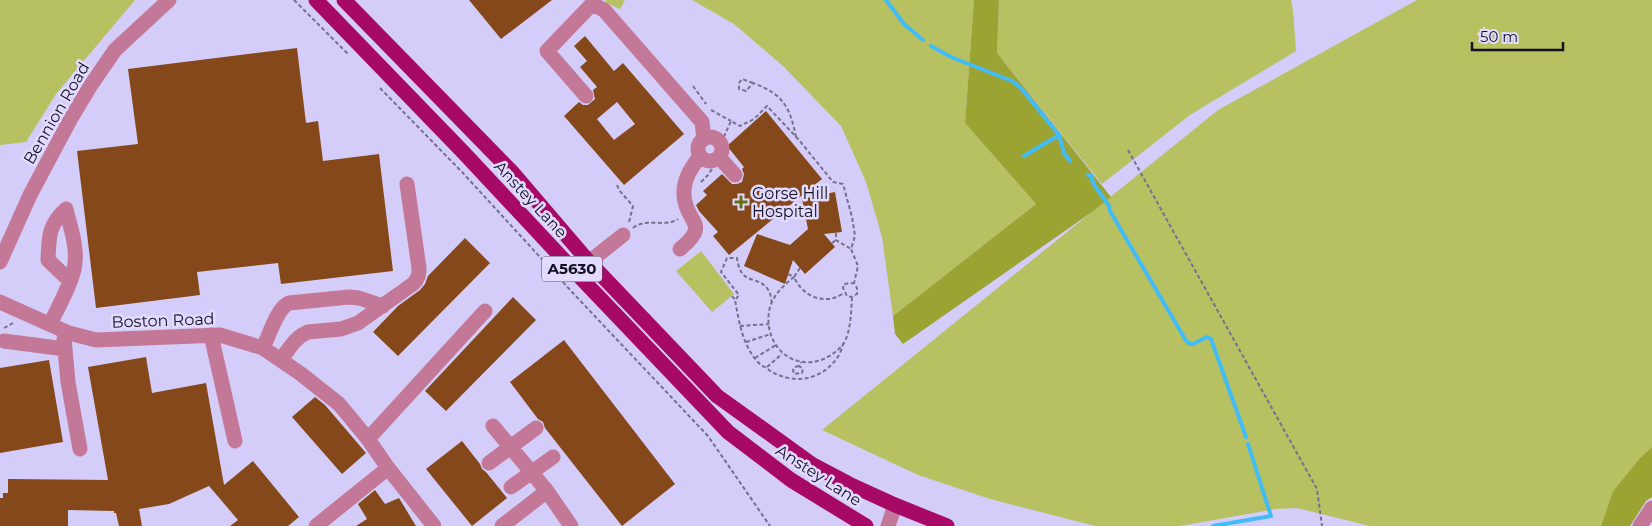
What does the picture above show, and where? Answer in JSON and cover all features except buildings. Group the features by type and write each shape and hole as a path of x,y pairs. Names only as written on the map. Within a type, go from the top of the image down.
{"main road":[{"name":"Anstey Lane","path":"316,0 464,153 728,432 791,480 866,526"},
{"name":"A5630","path":"344,0 513,173 589,262"},
{"name":"Anstey Lane","path":"589,262 717,396 813,465 895,505 948,526"}],"street":[{"name":"Bennion Road","path":"0,262 30,195 90,85 115,50 169,0"},
{"path":"586,96 547,51 592,2 604,10 702,122 704,138 698,148 700,156 709,162 719,157 722,152 720,142 714,138 704,138"},
{"path":"680,249 695,234 694,220 685,206 684,186 687,177 700,156"},
{"path":"719,157 735,174"},
{"path":"281,360 302,334 350,327 358,324 413,284 419,276 408,184"},
{"path":"589,262 623,235"},
{"path":"69,280 57,327 65,349 68,382 80,449"},
{"path":"263,348 280,310 289,303 349,297 359,298 383,306"},
{"name":"Boston Road","path":"0,302 57,327 96,340 220,335 263,348 301,374 339,404 434,526"},
{"path":"368,439 485,311"},
{"path":"211,335 235,441"},
{"path":"4,341 65,349"},
{"path":"493,426 547,491 571,526"},
{"path":"489,463 536,428"},
{"path":"511,487 553,457"},
{"path":"316,526 388,468"},
{"path":"502,526 547,491"},
{"path":"888,526 895,505"},
{"path":"1640,526 1652,508"}],"path":[{"path":"294,0 351,58"},
{"path":"753,83 746,91 739,89 742,80 753,83 767,88 785,103 792,116 796,137"},
{"path":"379,86 462,172 708,436 770,526"},
{"path":"693,86 710,109 740,126 754,119 767,106 796,137 833,182 843,184 855,236 851,249"},
{"path":"720,142 731,121"},
{"path":"1128,150 1317,489 1322,526"},
{"path":"617,185 633,206 627,229 623,235"},
{"path":"836,233 836,240"},
{"path":"836,240 851,249 858,266 854,284"},
{"path":"832,243 836,240"},
{"path":"735,300 739,295 721,272 727,258 737,258 738,268 743,275 750,279 758,280 770,292 772,303"},
{"path":"798,380 798,375 802,373 800,364 782,354 771,334 769,324 772,303 777,293 794,277 800,268"},
{"path":"788,274 794,277 802,289 815,298 830,300 838,298 844,293"},
{"path":"844,284 854,284 858,288 857,294 852,297 846,296 844,293 844,284"},
{"path":"770,292 777,293"},
{"path":"732,296 735,300 740,326 746,342 758,362 775,374 798,380 808,379 819,374 838,358 850,323 852,297"},
{"path":"740,326 769,324"},
{"path":"746,342 771,334"},
{"path":"798,375 794,374 793,370 795,367 800,364 819,361 832,355 843,344"},
{"path":"755,358 776,345"},
{"path":"767,368 782,354"}],"green space":[{"path":"0,0 135,0 56,94 26,142 0,145"},
{"path":"606,0 625,0 620,9 606,3"},
{"path":"692,0 974,0 965,123 1036,204 893,316 882,237 866,182 841,126 783,66 734,24"},
{"path":"974,0 999,0 997,53 1111,197 903,344 895,334 893,316 1036,204 965,123"},
{"path":"999,0 1291,0 1296,51 1190,115 1102,184 997,53"},
{"path":"1417,0 1652,0 1652,447 1640,458 1613,491 1601,526 1370,526 1297,508 1276,509 1180,526 1095,526 990,499 918,475 822,430 1218,110"},
{"path":"701,251 734,294 712,312 676,271"},
{"path":"1652,447 1652,497 1646,501 1630,526 1601,526 1613,491 1640,458"}],"waterway":[{"path":"886,0 904,24 923,40"},
{"path":"931,46 951,57 1012,81 1021,88 1059,135 1064,153 1070,161"},
{"path":"1024,156 1059,135"},
{"path":"1088,175 1091,175 1093,183 1109,206 1110,211 1185,339 1189,344 1207,337 1211,339 1246,437"},
{"path":"1213,526 1271,516 1248,444"}],"place":[{"name":"Gorse Hill Hospital","path":"741,202"}]}
